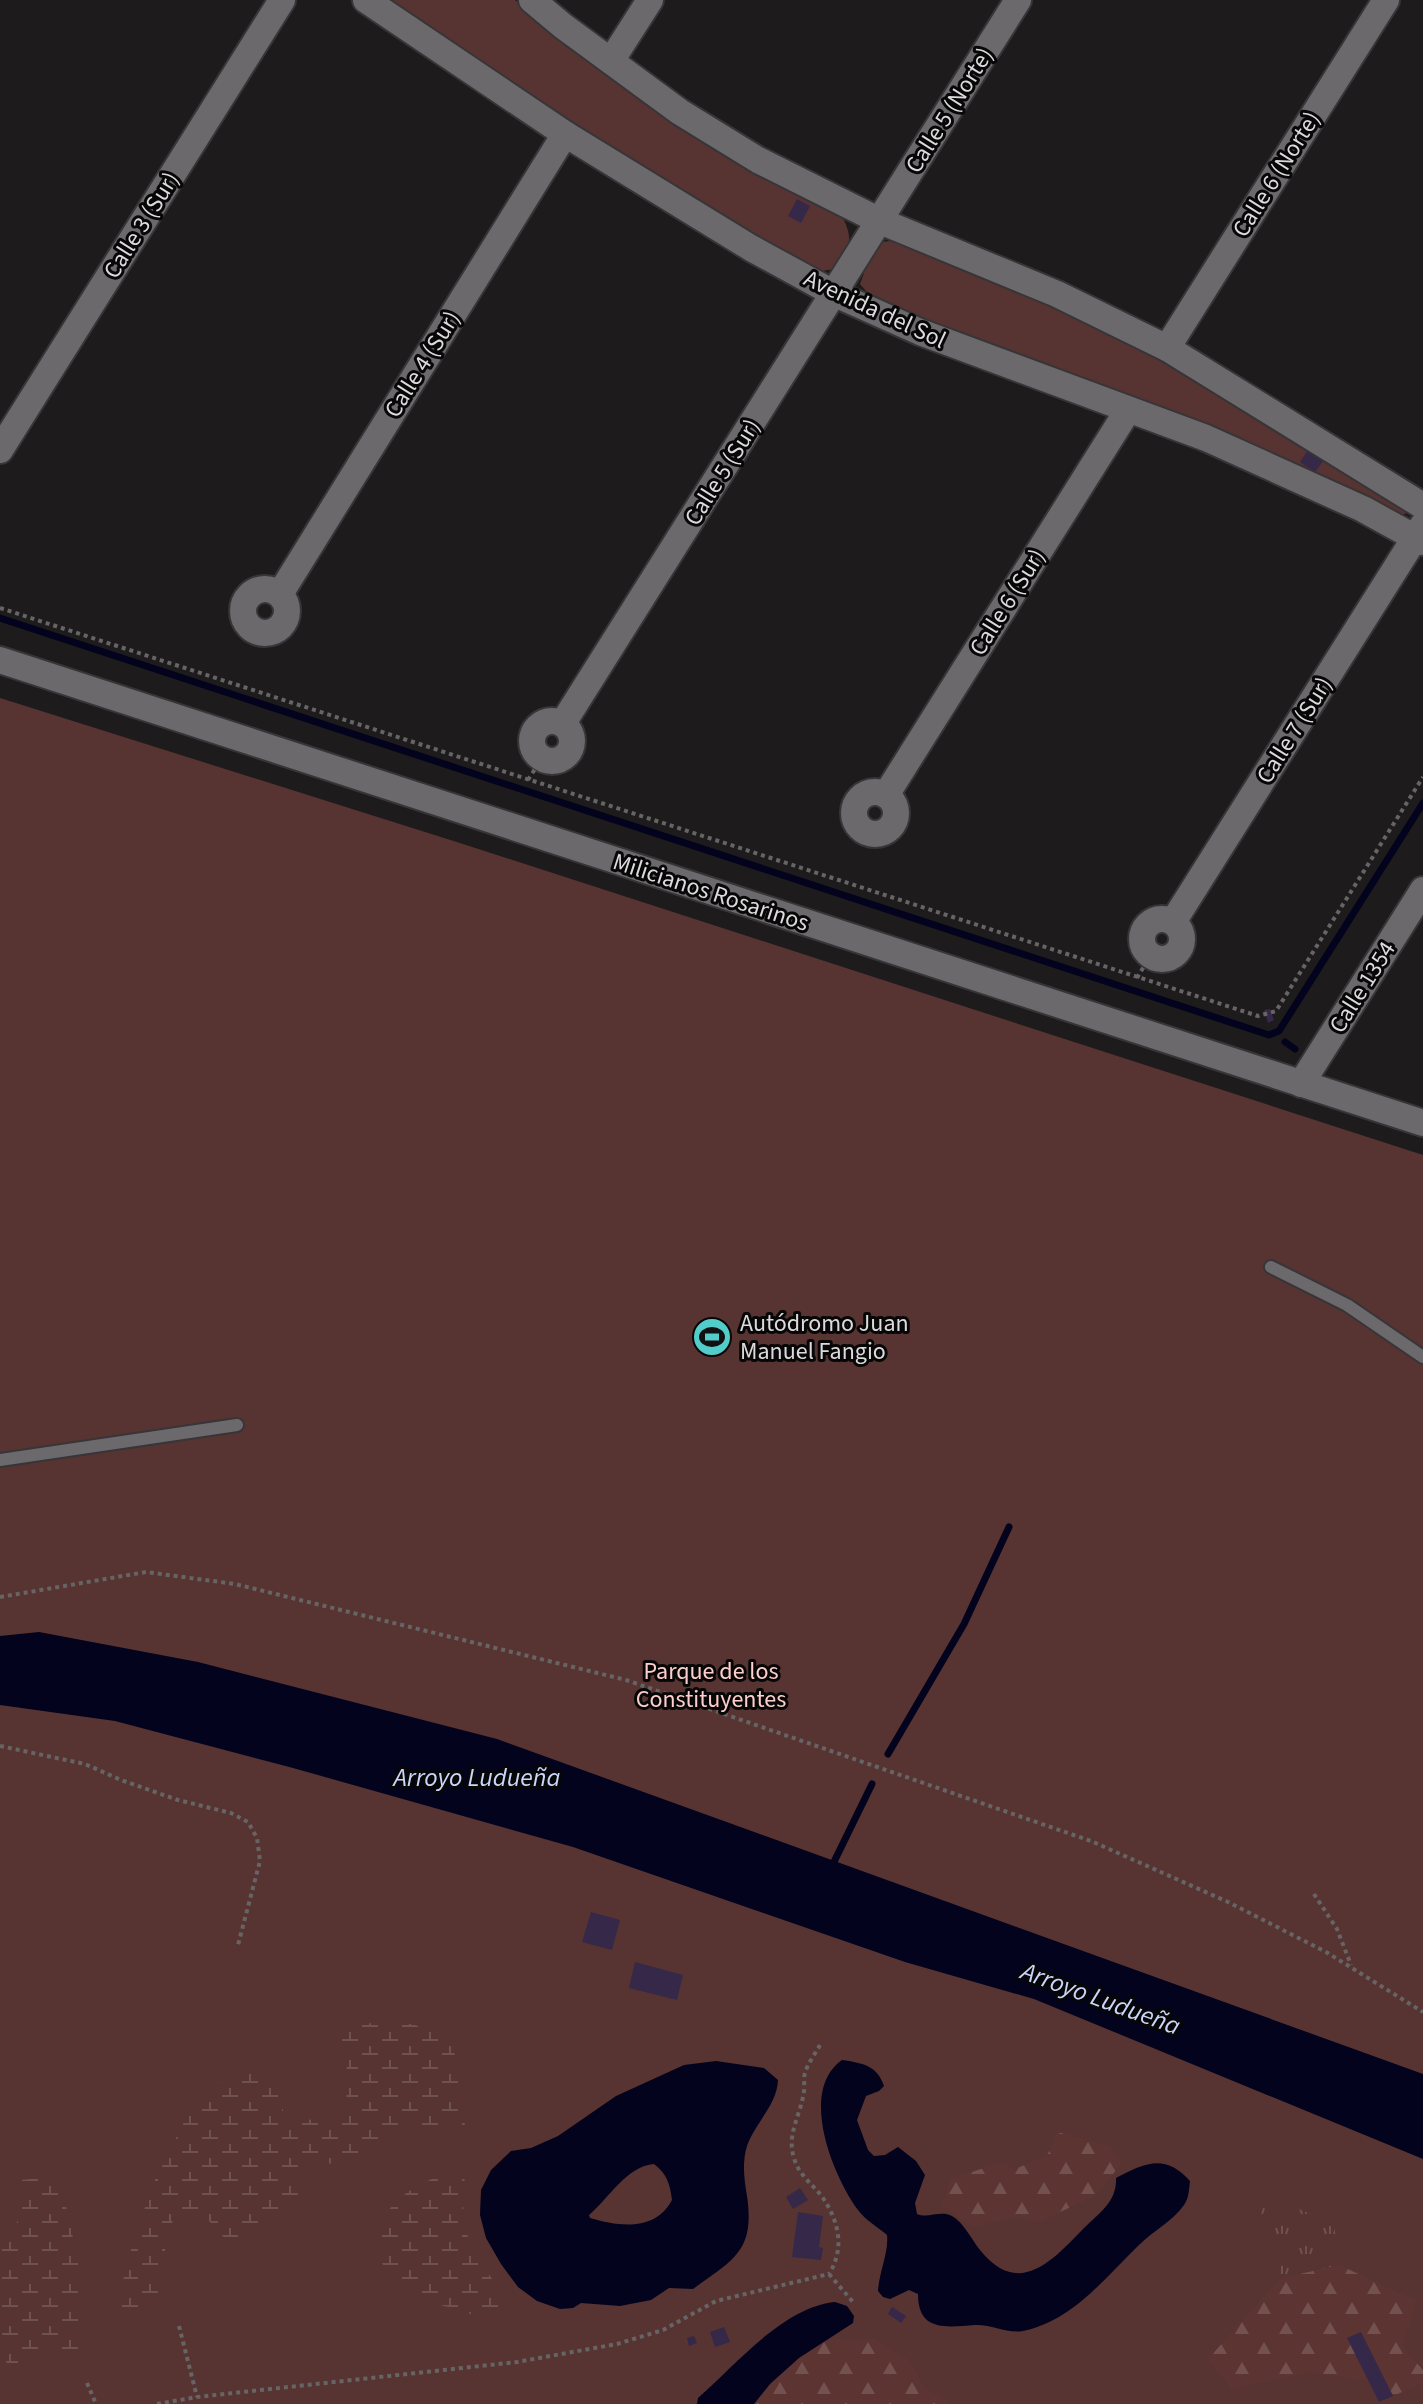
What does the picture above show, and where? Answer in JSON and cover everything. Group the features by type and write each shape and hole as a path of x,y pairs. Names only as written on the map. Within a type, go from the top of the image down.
{"street":[{"name":"Calle 3 (Sur)","path":"0,450 282,0"},
{"name":"Avenida del Sol","path":"366,0 565,134 751,248 835,294 920,332 1206,438 1420,535"},
{"path":"532,0 680,112 758,160 880,221 1057,294 1167,348 1423,506"},
{"path":"611,61 650,0"},
{"name":"Calle 5 (Norte)","path":"880,221 1018,0"},
{"name":"Calle 6 (Norte)","path":"1167,348 1386,0"},
{"name":"Calle 4 (Sur)","path":"280,594 565,134"},
{"name":"Calle 5 (Sur)","path":"535,769 557,761 570,752 573,736 563,723 880,221"},
{"name":"Calle 6 (Sur)","path":"886,795 1128,410"},
{"name":"Calle 7 (Sur)","path":"1143,967 1179,951 1182,935 1173,922 1420,535"},
{"name":"Milicianos Rosarinos","path":"0,660 1423,1123"},
{"name":"Calle 1354","path":"1301,1084 1423,890"}],"lane":[{"path":"1271,1267 1347,1305 1423,1357"},
{"path":"0,1460 237,1425"}],"path":[{"path":"0,608 535,769 1143,967 1258,1016 1276,1011 1423,777"},
{"path":"0,1597 146,1572 235,1584 626,1680 1091,1841 1228,1902 1352,1967 1423,2012"},
{"path":"0,1746 85,1764 121,1780 178,1800 231,1813 248,1822 257,1838 260,1861 238,1945"},
{"path":"1314,1894 1337,1929 1352,1967"},
{"path":"157,2404 517,2362 617,2344 663,2330 716,2301 829,2274 836,2263 840,2245 835,2220 793,2158 791,2135 804,2090 804,2074 820,2045"},
{"path":"829,2274 853,2302"},
{"path":"179,2326 197,2397"},
{"path":"87,2383 96,2404"}],"green space":[{"path":"384,0 515,0 614,79 841,214 848,231 847,249 833,269 817,272 679,195"},
{"path":"900,240 1051,303 1134,344 1405,505 1407,513 1398,516 1204,423 986,347 872,298 860,284 872,251 881,242"},
{"name":"Parque de los Constituyentes","path":"0,698 463,844 1423,1155 1423,2404 0,2404"},
{"path":"397,2021 450,2033 460,2079 465,2126 434,2134 398,2127 362,2153 326,2165 295,2155 302,2171 297,2199 271,2219 229,2243 200,2211 173,2220 162,2262 158,2298 136,2319 115,2311 133,2242 153,2184 185,2120 218,2082 252,2064 278,2078 284,2116 320,2121 346,2112 347,2070 339,2026"},
{"path":"1057,2132 1110,2146 1122,2163 1095,2196 1038,2222 1017,2216 973,2227 942,2205 951,2179 999,2163 1015,2169 1047,2156"},
{"path":"449,2173 465,2176 462,2200 469,2244 494,2282 506,2309 492,2327 462,2310 415,2300 400,2292 389,2279 378,2248 378,2232 393,2205 419,2185"},
{"path":"41,2178 64,2197 79,2265 82,2325 78,2350 7,2366 0,2320 0,2239 14,2228 20,2214 21,2180"},
{"path":"1266,2195 1334,2224 1339,2265 1281,2278 1260,2219"},
{"path":"1339,2265 1417,2301 1402,2347 1423,2370 1423,2383 1393,2396 1361,2332 1348,2338 1369,2381 1309,2372 1232,2389 1208,2359 1281,2278"},
{"path":"874,2339 910,2361 924,2388 952,2404 754,2404 786,2368 816,2345 836,2340"}],"water":[{"name":"Arroyo Ludueña","path":"39,1632 198,1662 497,1739 1423,2074 1423,2159 1034,1999 905,1962 573,1847 115,1721 0,1705 0,1636"},
{"path":"842,2060 868,2066 881,2079 884,2086 866,2096 857,2120 868,2150 874,2156 885,2155 898,2147 916,2161 925,2175 915,2203 917,2214 952,2216 994,2264 1008,2272 1022,2273 1048,2262 1106,2206 1114,2194 1116,2178 1136,2168 1154,2163 1181,2172 1190,2181 1187,2199 1174,2216 1087,2297 1041,2326 1017,2332 981,2325 944,2326 928,2321 919,2306 918,2294 909,2290 890,2299 878,2291 887,2235 861,2214 848,2195 830,2156 821,2112 822,2092 829,2074"},
{"path":"716,2061 764,2068 778,2080 774,2098 745,2152 748,2230 738,2252 720,2270 693,2289 669,2288 651,2300 620,2306 581,2303 573,2308 560,2309 537,2301 518,2287 486,2238 480,2215 481,2190 491,2170 511,2151 531,2148 558,2136 616,2096 684,2065","holes":["654,2164 667,2180 672,2200 657,2217 636,2224 590,2218 589,2215 635,2170"]},
{"path":"835,2302 847,2306 854,2316 853,2323 799,2358 770,2384 754,2404 697,2404 698,2398 744,2354 779,2326 797,2314"}],"building":[{"path":"797,199 810,206 801,223 788,216"},
{"path":"1308,450 1323,461 1315,472 1300,462"},
{"path":"1270,1009 1274,1020 1268,1023 1264,1010"},
{"path":"591,1912 620,1920 612,1950 582,1942"},
{"path":"635,1962 683,1975 677,2000 629,1988"},
{"path":"800,2188 808,2200 793,2209 786,2197"},
{"path":"798,2212 823,2216 819,2247 823,2248 821,2260 792,2257"},
{"path":"892,2307 906,2316 901,2323 888,2314"},
{"path":"724,2327 730,2342 715,2347 710,2332"},
{"path":"1361,2332 1393,2396 1379,2402 1347,2338"},
{"path":"694,2336 697,2343 689,2346 687,2338"}],"waterway":[{"path":"0,618 1269,1035 1279,1031 1423,803"},
{"path":"1285,1042 1295,1049"},
{"path":"888,1754 964,1624 1009,1527"},
{"path":"831,1868 872,1784"}],"place":[{"name":"Autódromo Juan Manuel Fangio","path":"712,1337"}]}
